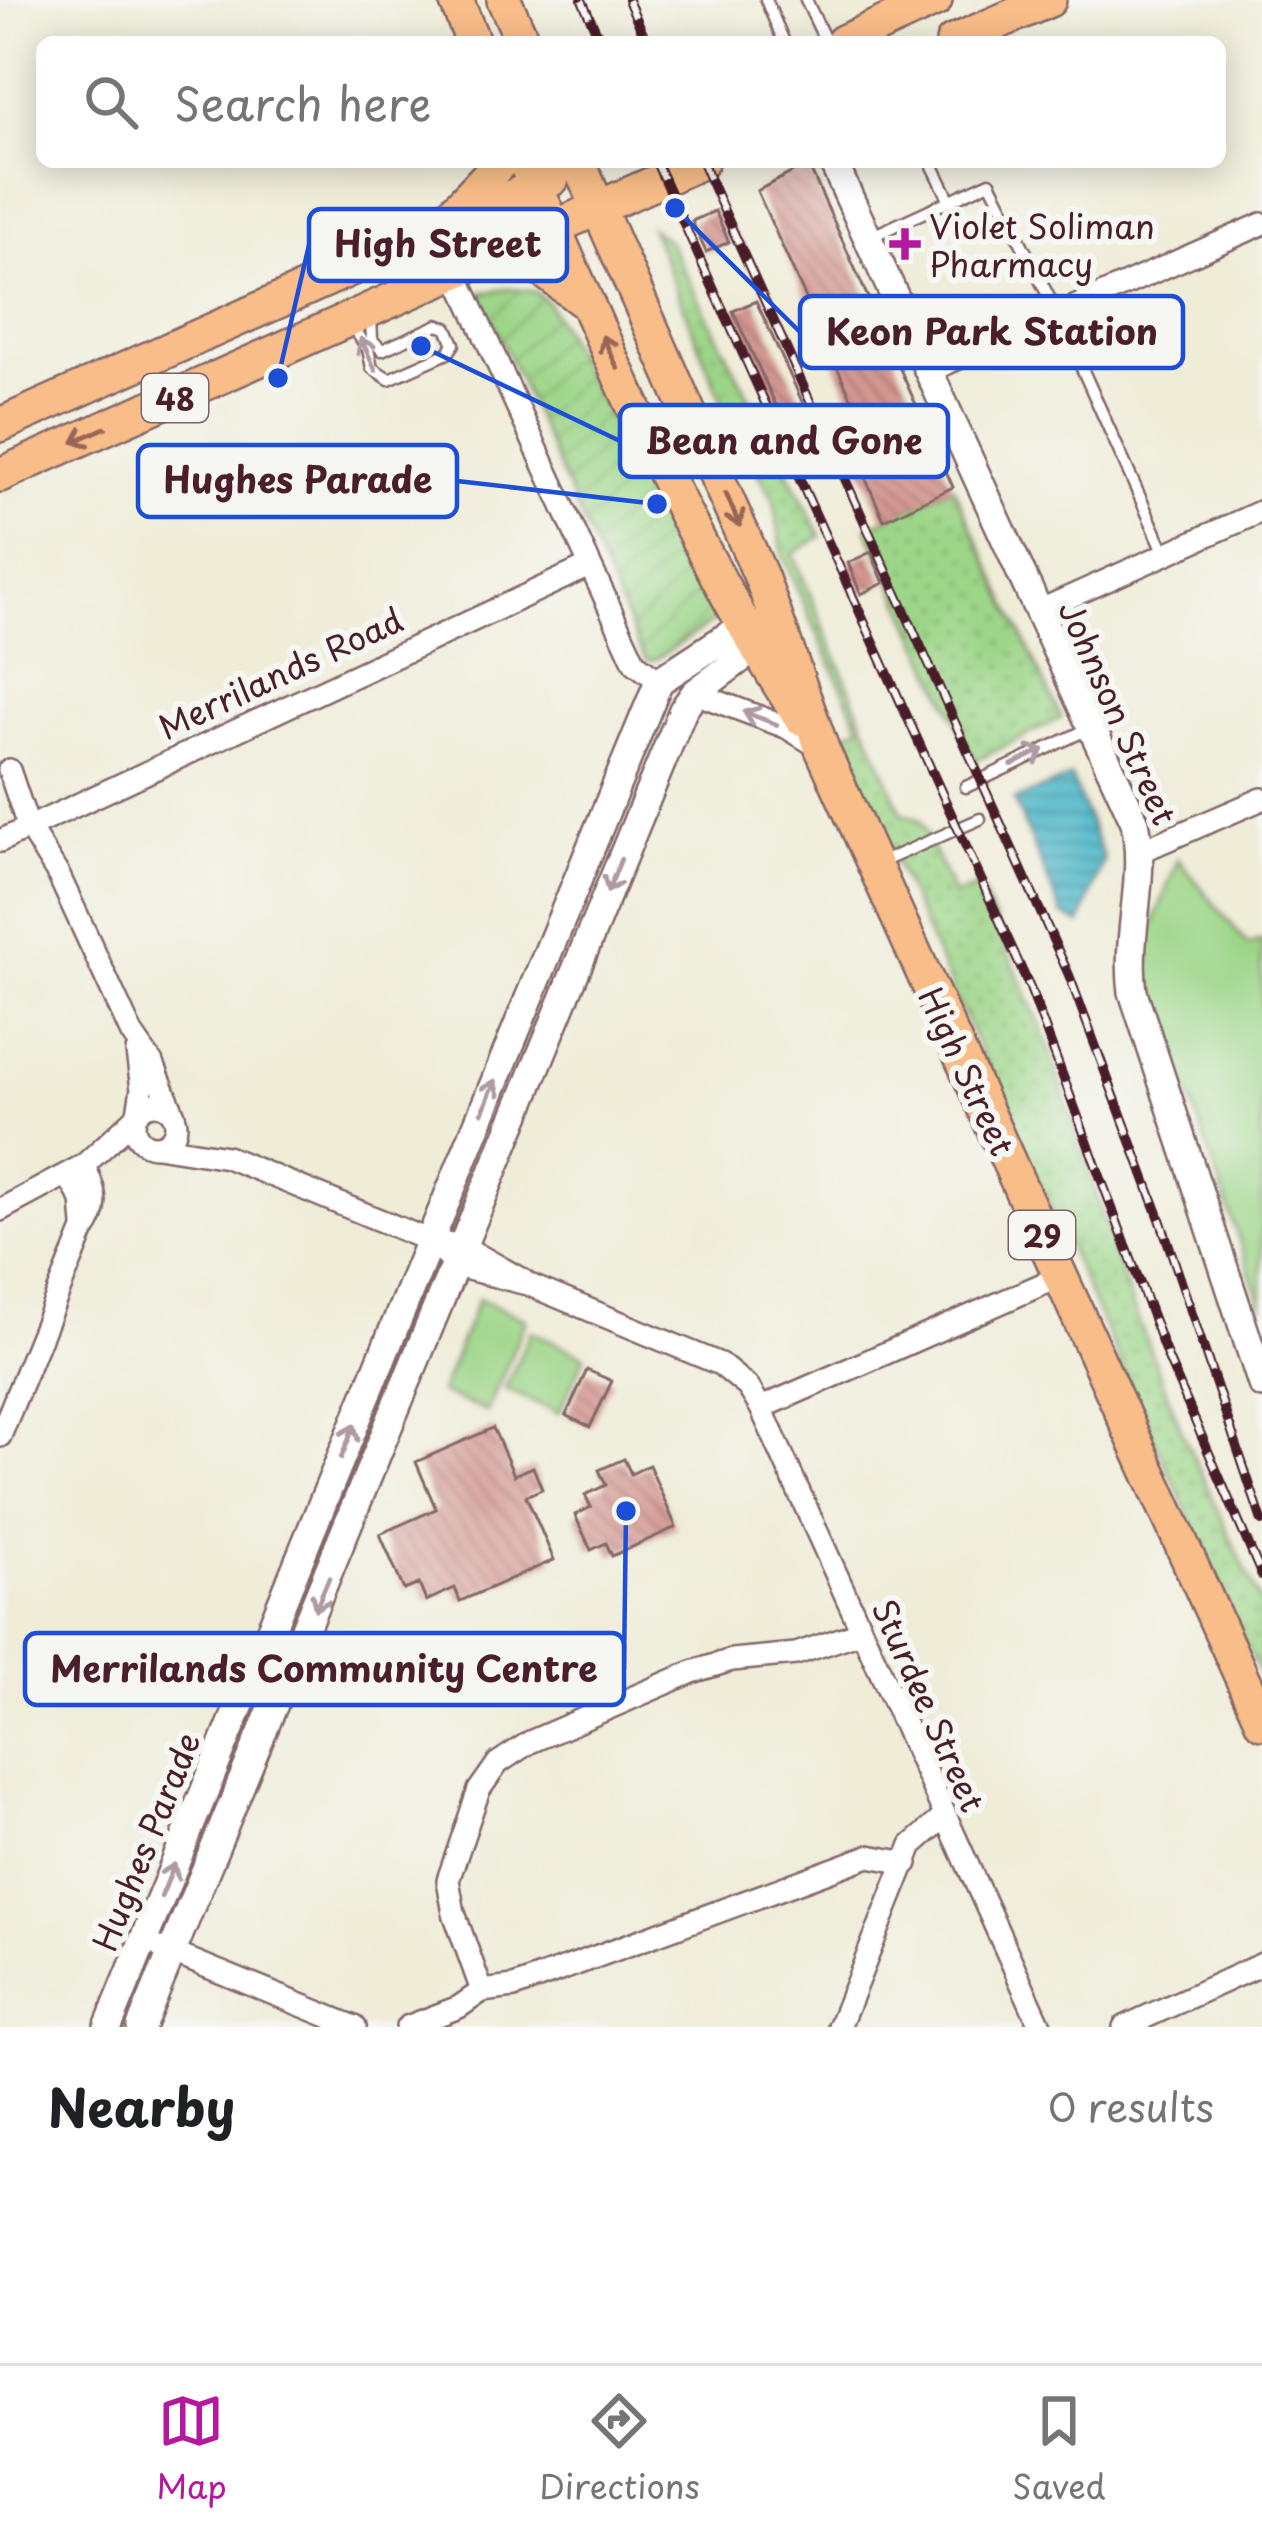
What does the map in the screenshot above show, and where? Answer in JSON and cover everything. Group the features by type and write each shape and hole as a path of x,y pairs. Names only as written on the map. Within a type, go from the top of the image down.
{"main road":[{"path":"456,0 471,36"},
{"path":"504,0 520,36"},
{"path":"856,36 935,0"},
{"path":"967,36 1049,0"},
{"path":"437,230 495,168"},
{"name":"48","path":"0,424 437,230 531,175 561,168"},
{"name":"High Street","path":"584,168 762,634"},
{"name":"48","path":"0,475 688,168"},
{"name":"High Street","path":"531,175 588,306 822,749 1262,1721"},
{"path":"499,254 544,271 588,306"},
{"path":"361,316 373,288 362,263"}],"street":[{"name":"Johnson Street","path":"836,168 1135,822 1141,851 1129,946 1133,992 1262,1384"},
{"path":"927,372 1262,224"},
{"path":"456,273 634,663 659,681 762,634"},
{"path":"1036,612 1262,511"},
{"name":"Merrilands Road","path":"0,841 590,566"},
{"name":"Hughes Parade","path":"141,2027 658,768 695,693 762,634"},
{"name":"Hughes Parade","path":"108,2027 659,681"},
{"path":"695,693 786,727 822,749"},
{"path":"628,757 658,768"},
{"path":"4,760 132,1034 142,1069 137,1137 155,1146 227,1157 460,1256"},
{"path":"1141,851 1262,799"},
{"path":"75,1169 172,1137 174,1117 154,1066 132,1034"},
{"path":"0,1210 75,1169 136,1116 157,1104 227,1157"},
{"path":"0,1436 83,1232 85,1210 75,1169"},
{"name":"Sturdee Street","path":"460,1256 720,1364 748,1388 1041,2027"},
{"path":"761,1408 1061,1276"},
{"path":"331,1482 363,1495"},
{"path":"482,1991 454,1913 448,1880 478,1790 498,1763 530,1742 692,1672 732,1660 796,1654 861,1631"},
{"path":"839,2027 919,1835 944,1817"},
{"path":"406,2027 459,2007 482,1991 514,1987 869,1856 908,1861 924,1850 958,1847"},
{"path":"144,1941 355,2027"},
{"path":"1124,2027 1262,1964"}],"lane":[{"path":"766,0 781,36"},
{"path":"806,0 823,36"},
{"path":"935,168 950,202"},
{"path":"868,238 990,182 1058,315 1165,553"},
{"path":"361,316 382,350 438,325 447,328 454,344 448,352 389,379 372,368 361,316"},
{"path":"966,787 1090,728"},
{"path":"874,866 980,819"}],"green space":[{"path":"651,228 669,242 821,536 793,554 902,813 920,820 954,896 979,886 1046,1038 1131,1302 1183,1434 1262,1606 1262,1679 838,735 860,727 783,557 774,500 731,424"},
{"path":"536,292 548,303 716,620 654,660 646,660 640,649 480,293"},
{"path":"953,487 1061,718 975,761 867,528"},
{"path":"1178,859 1248,945 1262,940 1262,1307 1147,972 1151,930"},
{"path":"478,1299 526,1319 487,1412 440,1393"},
{"path":"531,1331 585,1356 559,1413 505,1389"}],"water":[{"path":"1071,777 1104,859 1080,924 1062,914 1014,800"}],"building":[{"path":"800,168 810,168 953,487 884,520 841,423 794,445 733,311 756,301 811,421 853,402 757,191"},
{"path":"715,211 729,242 706,252 692,221"},
{"path":"871,552 884,583 861,594 848,563"},
{"path":"587,1370 612,1381 590,1427 566,1415"},
{"path":"493,1428 514,1475 533,1467 542,1489 526,1496 554,1560 460,1601 455,1588 426,1601 419,1584 404,1590 380,1534 436,1509 416,1462"},
{"path":"624,1459 631,1474 649,1465 676,1527 612,1556 606,1543 591,1550 575,1515 591,1507 585,1495 606,1485 599,1470"}],"railway":[{"path":"582,0 598,36"},
{"path":"628,0 644,36"},
{"path":"659,168 1030,988 1167,1356 1262,1576"},
{"path":"705,168 1069,975 1160,1219 1262,1521"}],"place":[{"name":"Keon Park Station","path":"675,208"},
{"name":"Violet Soliman Pharmacy","path":"905,244"},
{"name":"Bean and Gone","path":"421,346"},
{"name":"High Street","path":"278,378"},
{"name":"Hughes Parade","path":"657,504"},
{"name":"Merrilands Community Centre","path":"626,1511"}]}
